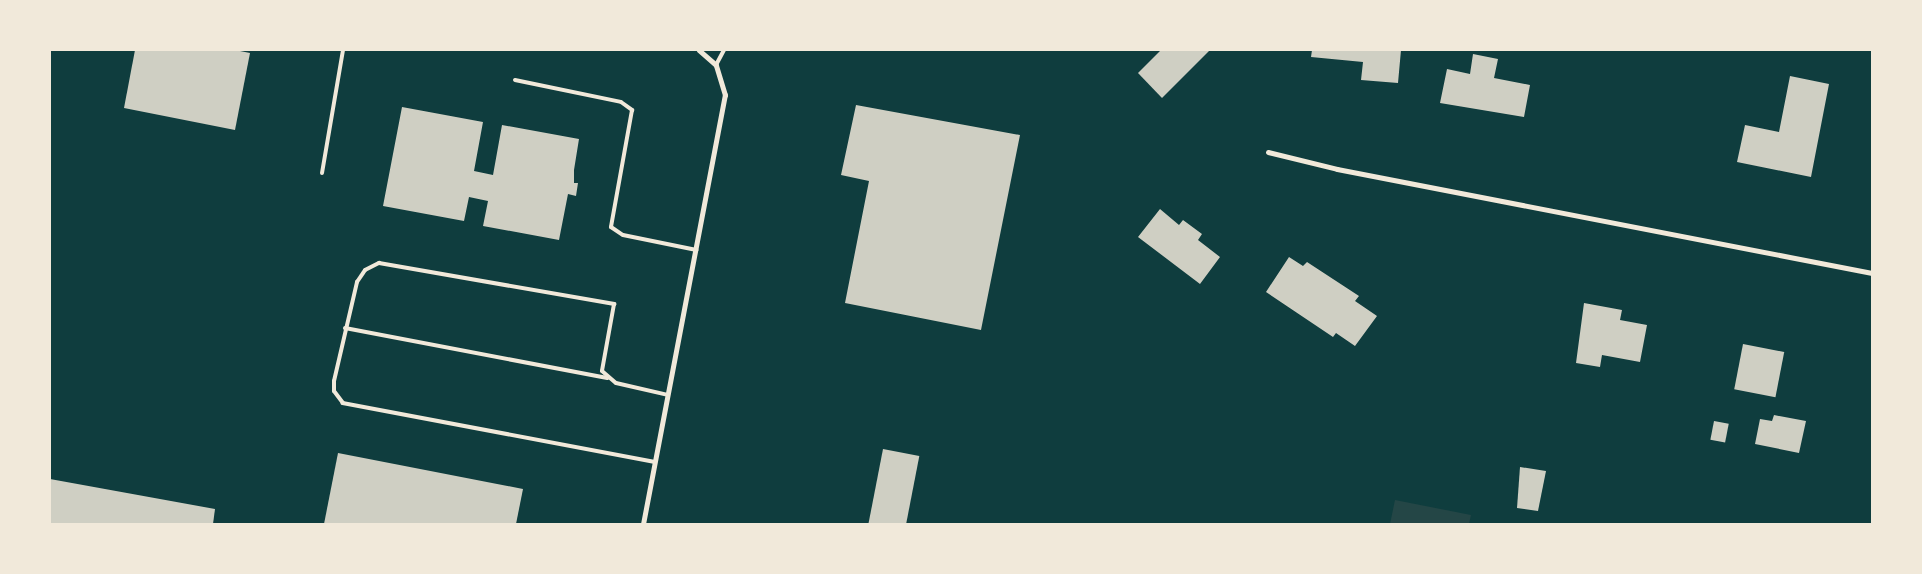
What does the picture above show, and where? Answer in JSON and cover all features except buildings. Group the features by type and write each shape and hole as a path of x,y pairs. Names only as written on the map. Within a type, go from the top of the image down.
{"street":[{"path":"643,524 726,95 716,65 700,50"},
{"path":"1268,152 1337,170 1872,273"}],"lane":[{"path":"322,173 343,50"},
{"path":"716,65 724,50"},
{"path":"515,80 621,102 632,110 611,227 623,235 696,250"},
{"path":"607,378 601,362 614,304 379,263 365,270 357,282 334,380 334,391 343,403 655,462"},
{"path":"345,328 607,378 668,395"}],"shaded area":[{"path":"1395,500 1471,515 1469,524 1390,524"}]}
